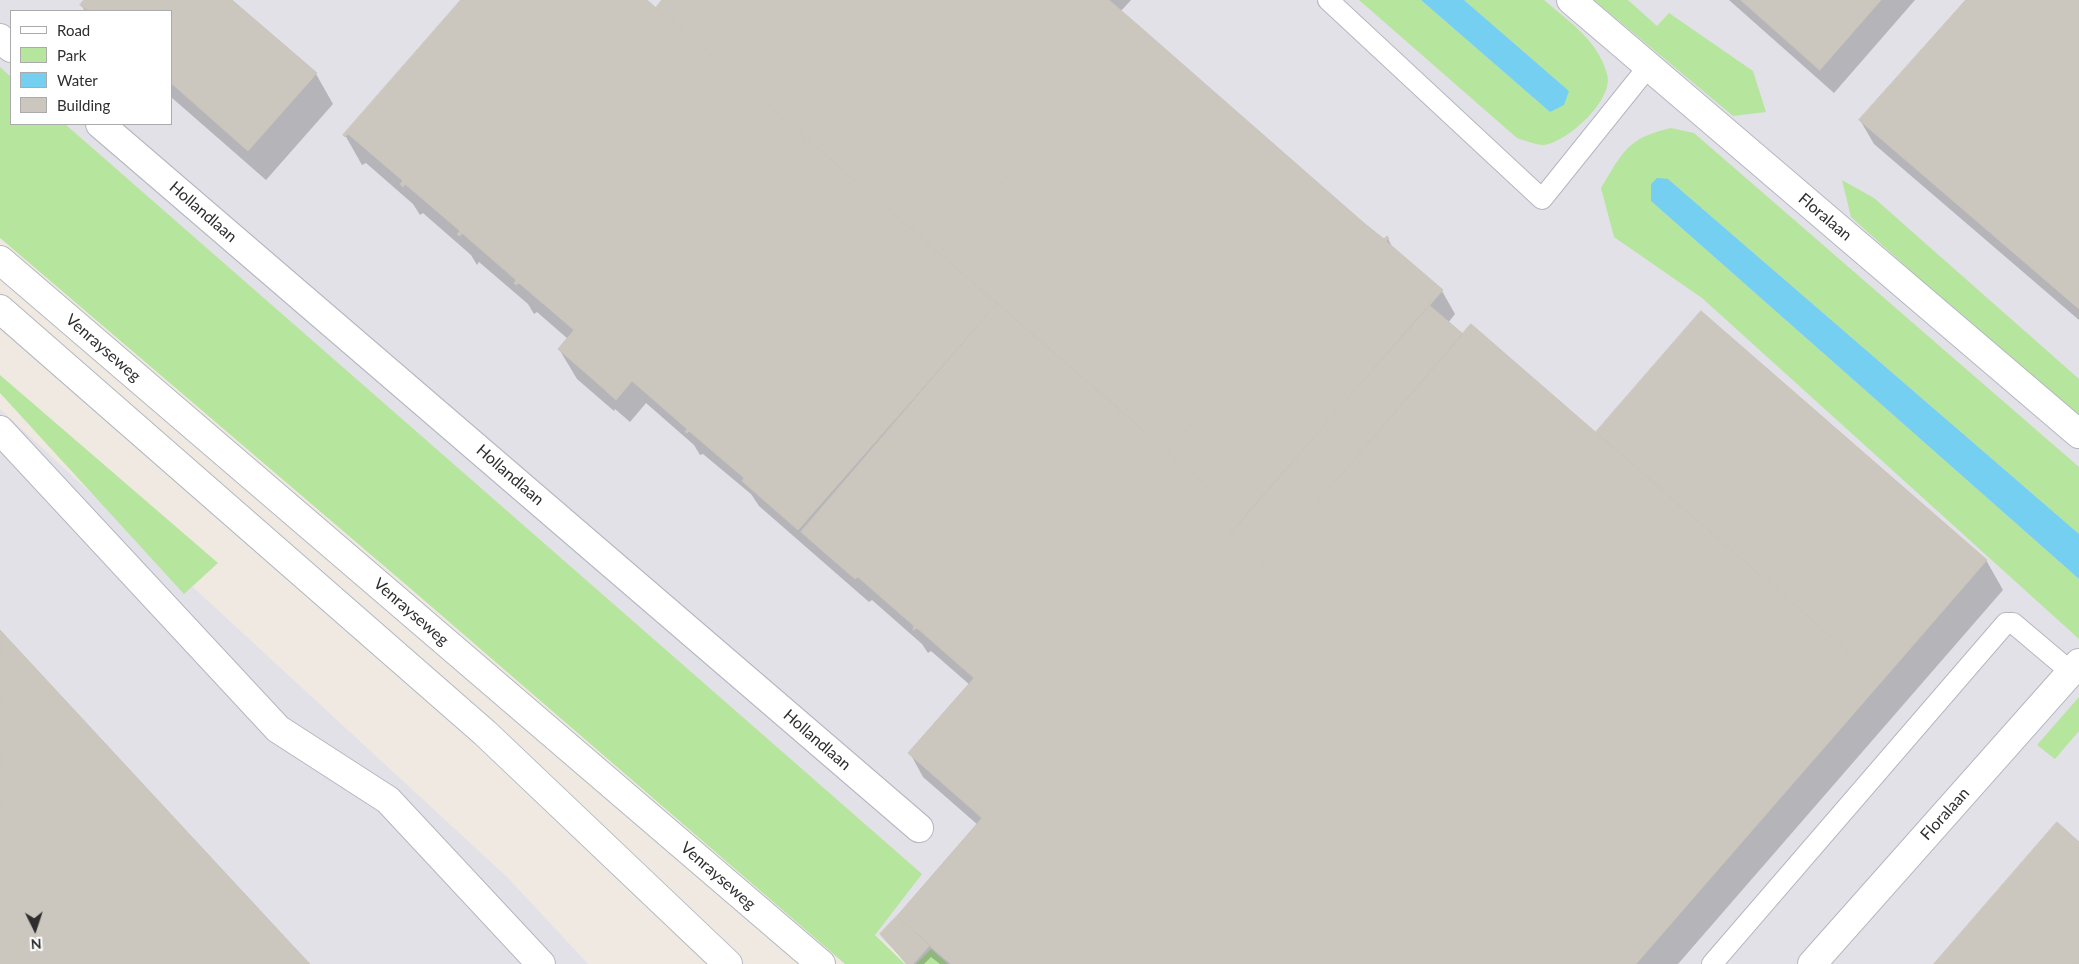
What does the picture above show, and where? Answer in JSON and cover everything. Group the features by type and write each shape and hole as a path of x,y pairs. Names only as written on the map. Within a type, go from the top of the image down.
{"street":[{"name":"Floralaan","path":"1571,0 1648,68 2079,434"},
{"path":"0,38 10,47"},
{"name":"Hollandlaan","path":"101,125 919,828"},
{"name":"Venrayseweg","path":"0,260 821,964"},
{"path":"0,309 485,733 728,964"},
{"path":"0,430 278,729 388,800 541,964"},
{"name":"Floralaan","path":"1812,964 2075,668"}],"lane":[{"path":"1328,0 1542,199 1648,68"},
{"path":"1712,964 2006,623 2013,623 2075,668"}],"shaded area":[{"path":"0,0 2079,0 2079,964 910,964 650,741 0,210"},
{"path":"0,409 508,878 588,964 0,964"}],"green space":[{"path":"1359,0 1421,0 1550,112 1569,91 1464,0 1544,0 1590,41 1603,62 1608,84 1597,107 1564,137 1543,145 1517,138"},
{"path":"1594,0 1628,0 1657,26 1669,13 1753,71 1766,112 1733,116"},
{"path":"0,67 10,76 10,125 66,125 922,874 875,935 905,964 845,964 418,595 0,238"},
{"path":"1671,128 1694,133 2079,467 2079,534 1668,179 1651,184 1651,201 2079,579 2079,639 1702,298 1614,237 1601,188 1621,156 1635,142 1656,132"},
{"path":"1842,180 1874,198 2079,379 2079,422 1851,217"},
{"path":"0,375 218,563 184,594 0,393"},
{"path":"2079,697 2079,731 2055,759 2037,745"},
{"path":"931,949 948,964 916,964"}],"water":[{"path":"1421,0 1464,0 1569,91 1564,105 1550,112"},
{"path":"1657,178 1668,179 2079,534 2079,579 1651,201 1651,184"}],"building":[{"path":"84,0 232,0 317,73 248,151 172,84 172,10 88,10 80,5"},
{"path":"461,0 647,0 807,139 596,382 558,349 574,330 519,283 516,285 514,283 516,280 462,233 460,236 457,234 460,231 405,184 403,187 400,184 403,181 348,134 345,137 343,135"},
{"path":"662,0 1109,0 1139,26 940,254 656,8"},
{"path":"1741,0 1881,0 1820,70"},
{"path":"1966,0 2079,0 2079,309 1859,120"},
{"path":"1139,26 1365,224 1168,452 940,254"},
{"path":"807,139 997,303 798,530 742,481 744,478 689,431 685,432 687,429 632,381 616,400 596,382"},
{"path":"1365,224 1384,239 1387,236 1389,239 1386,241 1443,290 1243,518 1168,452"},
{"path":"997,303 1111,402 913,630 914,626 858,577 855,579 801,532"},
{"path":"1429,305 1463,334 1314,506 1497,665 1447,722 1675,919 1636,964 951,964 931,947 1264,563 1230,534"},
{"path":"1701,311 1987,560 1882,681 1596,432"},
{"path":"1471,324 1882,681 1675,919 1447,722 1497,665 1314,506"},
{"path":"1111,402 1243,518 1230,534 1264,563 931,947 897,916 982,818 908,753 974,678 917,628 913,630"},
{"path":"0,630 293,946 310,964 0,964"},
{"path":"2057,822 2079,842 2079,964 1934,964"},
{"path":"897,916 930,945 913,964 907,964 880,934"}]}
